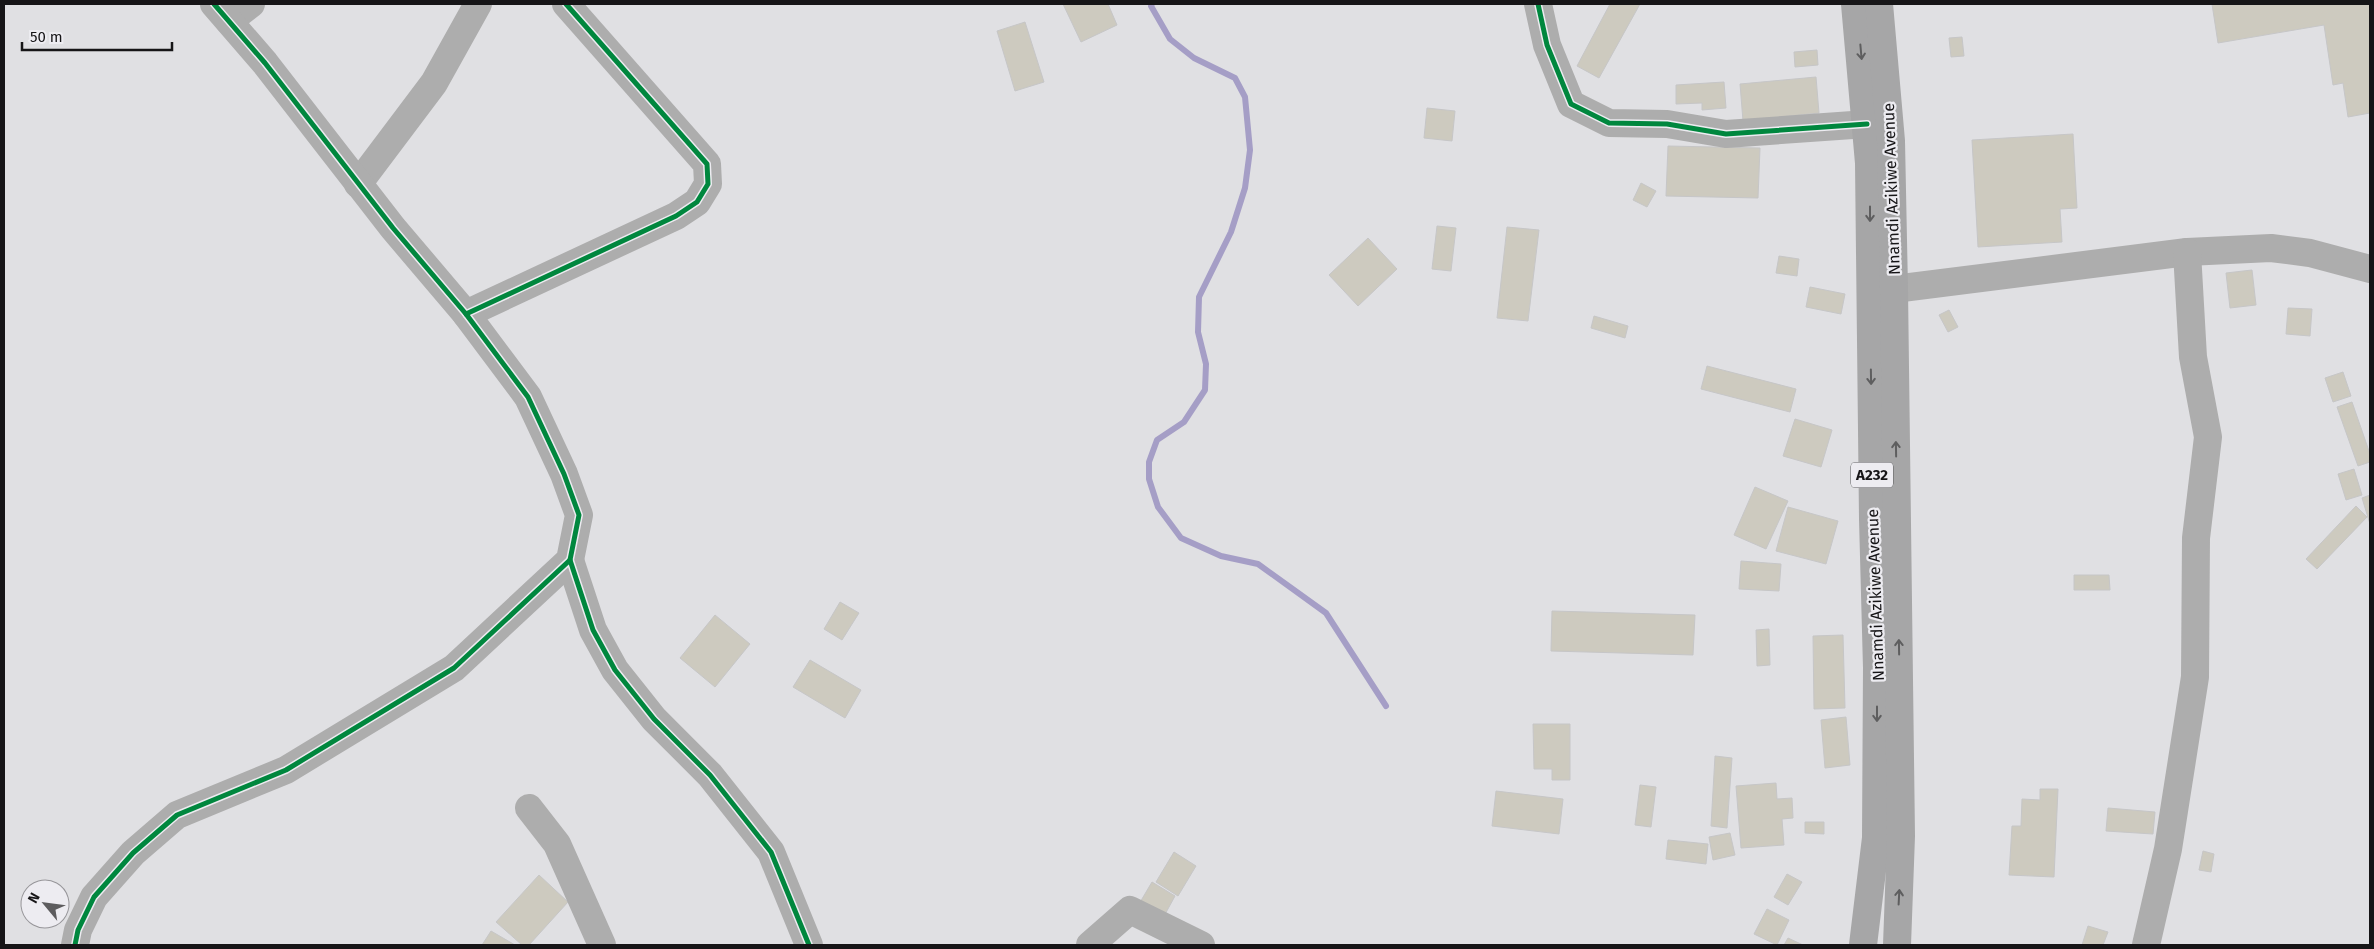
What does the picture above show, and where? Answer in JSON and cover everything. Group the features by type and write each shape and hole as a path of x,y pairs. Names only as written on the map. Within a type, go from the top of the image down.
{"main road":[{"name":"Nnamdi Azikiwe Avenue","path":"1856,4 1869,163 1872,519 1878,668 1876,838 1863,945"},
{"name":"Nnamdi Azikiwe Avenue","path":"1879,4 1890,141 1894,290 1901,836 1897,945"}],"street":[{"path":"251,4 221,12 265,63 358,184 466,314 528,397 564,474 579,515 570,560 593,630 615,670 654,719 710,775 771,852 809,945"},
{"path":"358,184 434,83 478,4"},
{"path":"466,314 676,216 697,202 708,184 707,164 566,4"},
{"path":"1538,4 1547,45 1571,104 1609,123 1667,124 1726,134 1867,124"},
{"path":"1894,290 2188,252 2271,248 2310,253 2370,269"},
{"path":"2146,945 2168,849 2195,677 2196,538 2208,437 2193,357 2188,252"},
{"path":"75,945 78,930 94,897 133,853 178,815 286,770 454,668 570,560"},
{"path":"529,808 557,844 602,945"},
{"path":"1090,945 1130,910 1201,945"}],"building":[{"path":"1063,4 1108,4 1117,25 1081,42"},
{"path":"1610,4 1640,4 1599,78 1577,66"},
{"path":"2212,4 2370,4 2370,113 2348,117 2343,83 2333,85 2324,25 2218,43"},
{"path":"1025,22 1044,82 1015,91 997,31"},
{"path":"1962,37 1964,56 1951,57 1949,38"},
{"path":"1817,50 1818,65 1795,67 1794,52"},
{"path":"1816,77 1819,113 1743,121 1740,84"},
{"path":"1724,82 1726,108 1702,110 1702,103 1676,104 1676,85"},
{"path":"1427,108 1455,111 1452,141 1424,138"},
{"path":"2073,134 2077,208 2060,209 2062,242 1978,247 1972,140"},
{"path":"1668,146 1760,148 1758,198 1666,196"},
{"path":"1641,183 1656,191 1647,207 1633,200"},
{"path":"1437,226 1456,228 1451,271 1432,269"},
{"path":"1507,227 1539,230 1528,321 1497,318"},
{"path":"1368,238 1397,269 1358,306 1329,275"},
{"path":"1779,256 1799,259 1797,276 1776,273"},
{"path":"2252,270 2256,305 2230,308 2226,273"},
{"path":"1810,287 1845,294 1841,314 1806,307"},
{"path":"2288,308 2312,309 2310,336 2286,334"},
{"path":"1949,310 1958,327 1948,332 1939,315"},
{"path":"1594,316 1628,326 1625,338 1591,328"},
{"path":"1707,366 1796,389 1790,412 1701,389"},
{"path":"2343,372 2351,396 2333,402 2325,378"},
{"path":"2352,402 2370,454 2370,462 2358,466 2337,407"},
{"path":"1795,419 1832,430 1821,467 1783,456"},
{"path":"2354,469 2362,495 2346,500 2338,474"},
{"path":"1755,487 1788,501 1766,549 1734,535"},
{"path":"2370,495 2370,524 2362,498"},
{"path":"2356,506 2367,517 2317,569 2306,559"},
{"path":"1788,507 1838,521 1826,564 1776,551"},
{"path":"1741,561 1781,564 1779,591 1739,589"},
{"path":"2074,575 2109,575 2110,590 2074,590"},
{"path":"840,602 859,613 842,640 824,629"},
{"path":"1552,611 1695,615 1693,655 1551,651"},
{"path":"715,615 750,644 715,687 680,658"},
{"path":"1769,629 1770,665 1757,666 1756,630"},
{"path":"1843,635 1845,708 1814,709 1813,636"},
{"path":"810,660 861,690 845,718 793,687"},
{"path":"1846,717 1850,765 1825,768 1821,720"},
{"path":"1533,724 1570,724 1570,780 1552,780 1552,769 1534,769"},
{"path":"1715,756 1732,758 1727,828 1711,826"},
{"path":"1776,783 1777,799 1792,798 1793,818 1782,819 1784,845 1741,848 1736,786"},
{"path":"1640,785 1656,787 1651,827 1635,825"},
{"path":"2040,789 2058,789 2054,877 2009,875 2012,826 2021,826 2022,799 2040,800"},
{"path":"1496,791 1563,799 1559,834 1492,826"},
{"path":"2108,808 2155,812 2153,834 2106,831"},
{"path":"1805,822 1824,822 1824,834 1805,833"},
{"path":"1730,833 1735,855 1713,860 1709,837"},
{"path":"1668,840 1708,844 1706,864 1666,859"},
{"path":"2203,851 2214,854 2211,872 2199,870"},
{"path":"1174,852 1196,866 1178,896 1156,882"},
{"path":"1787,874 1802,882 1788,905 1774,897"},
{"path":"539,875 568,902 529,945 522,945 496,922"},
{"path":"1152,882 1175,896 1163,918 1139,904"},
{"path":"1767,909 1789,920 1777,945 1754,934"},
{"path":"2088,926 2108,932 2103,945 2082,945"},
{"path":"491,931 515,945 482,945"},
{"path":"1788,938 1803,945 1784,945"}],"waterway":[{"path":"1152,4 1151,6 1170,39 1194,58 1235,78 1245,97 1250,150 1245,188 1231,232 1199,297 1198,332 1206,364 1205,390 1184,422 1157,440 1149,462 1149,479 1158,507 1181,538 1221,556 1258,564 1326,613 1386,706"}],"cycle path":[{"path":"75,945 78,930 94,897 133,853 177,815 286,770 454,668 570,560 579,515 564,474 528,397 466,314 393,228 265,63 214,4"},
{"path":"466,314 676,216 697,202 708,184 707,164 566,4"},
{"path":"1538,4 1547,45 1571,104 1609,123 1667,124 1726,134 1867,124"},
{"path":"570,560 593,630 615,670 654,719 710,775 771,852 809,945"}]}
